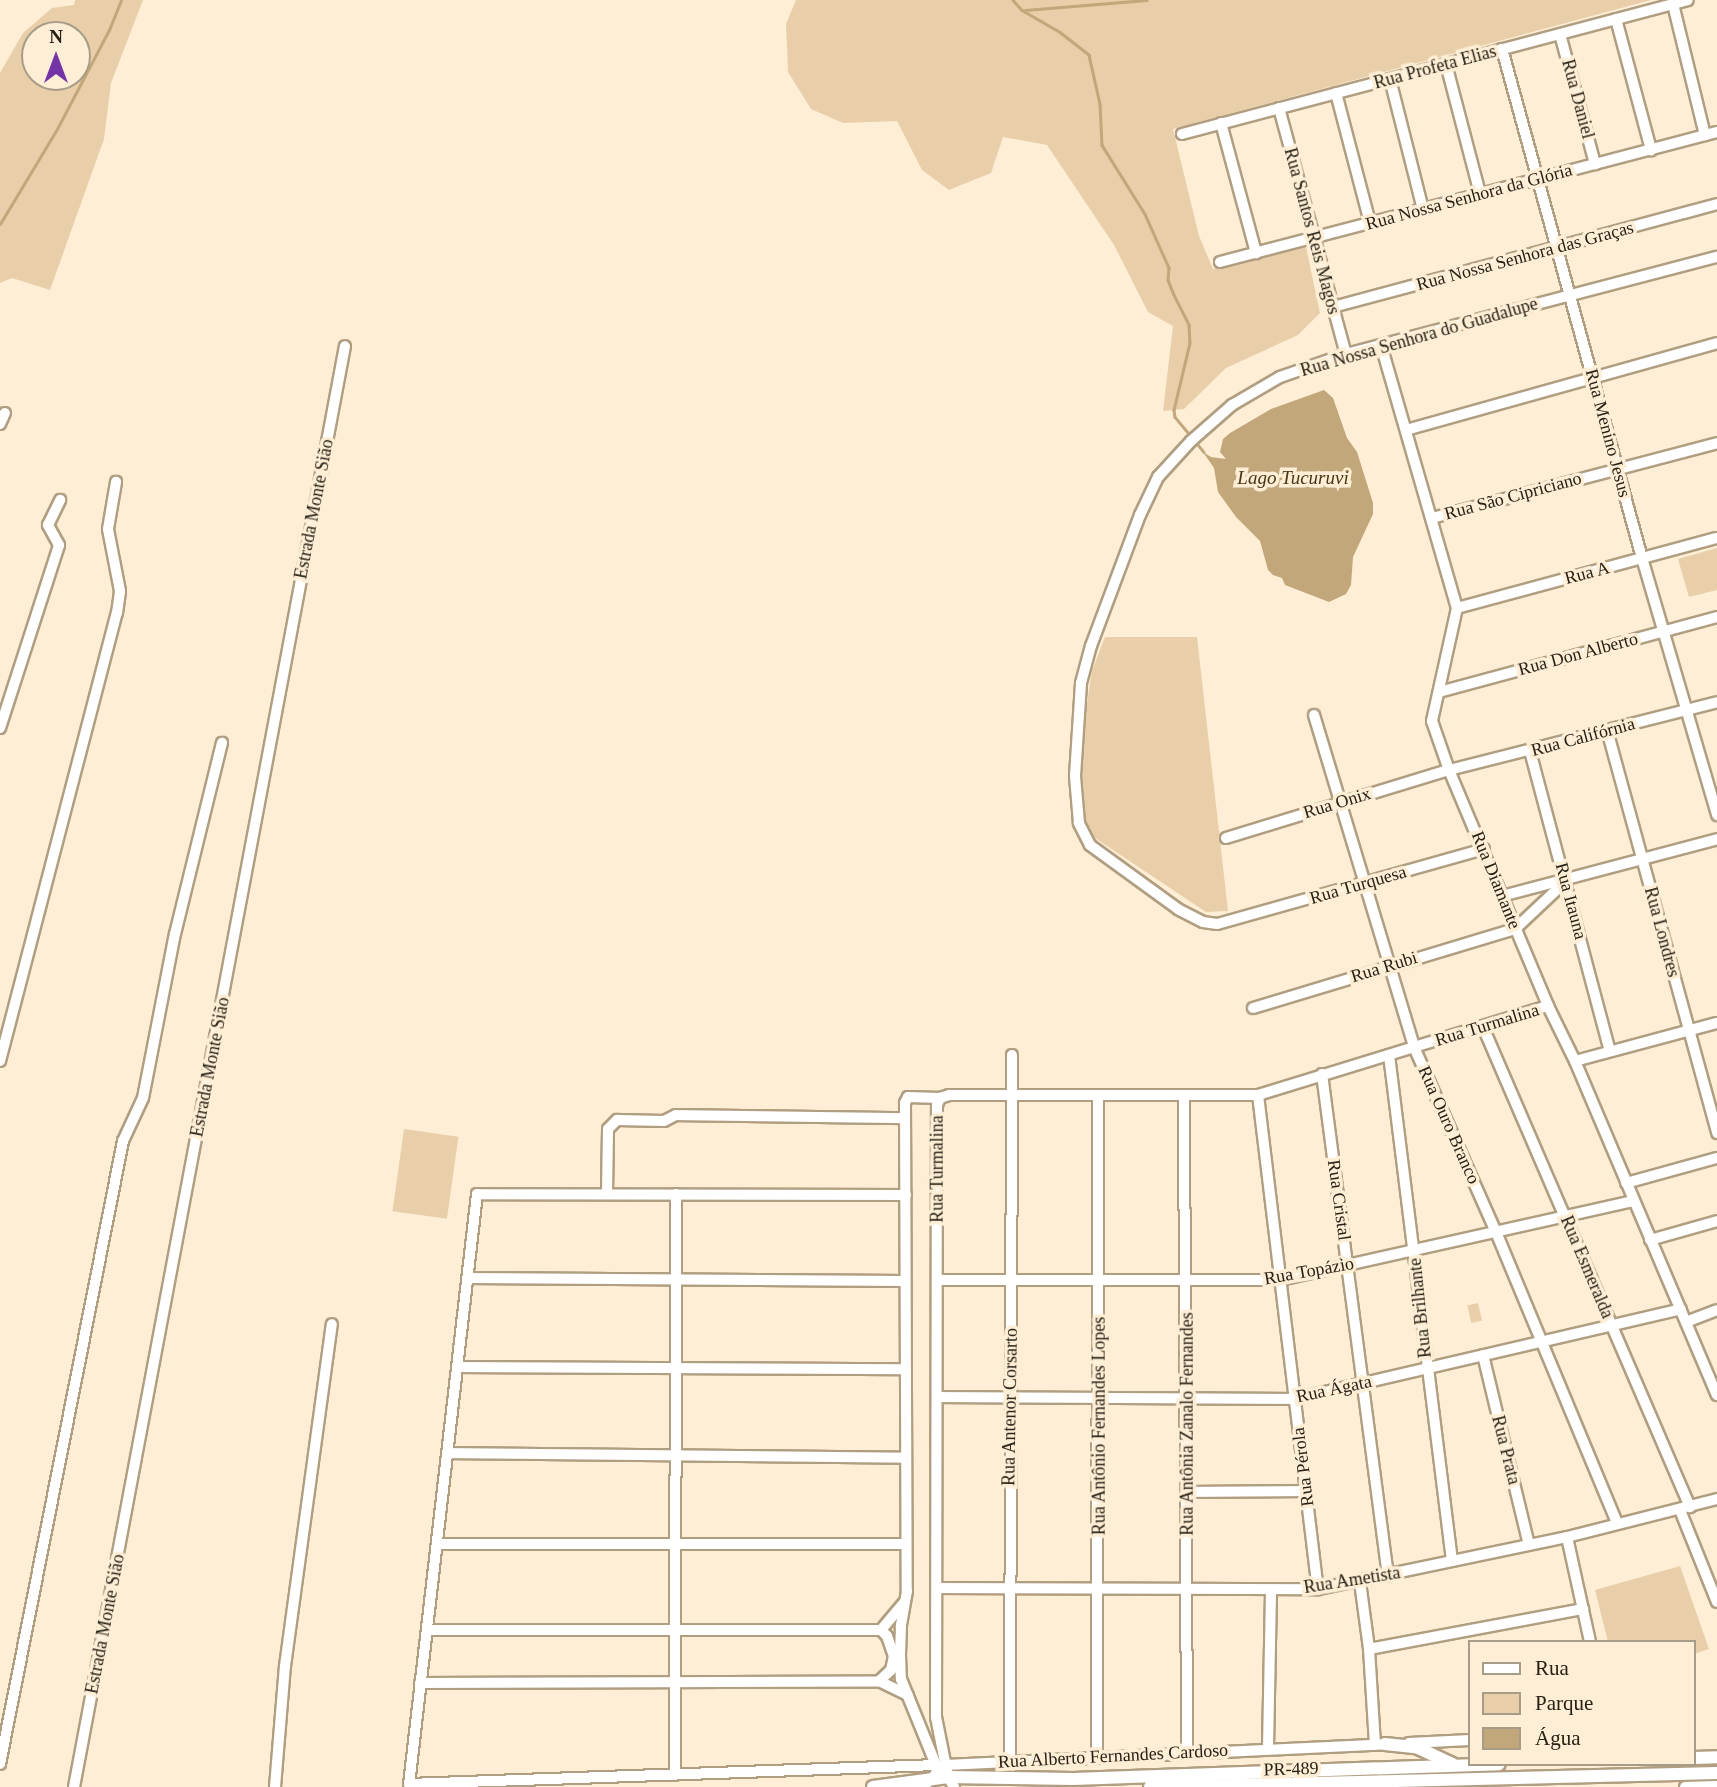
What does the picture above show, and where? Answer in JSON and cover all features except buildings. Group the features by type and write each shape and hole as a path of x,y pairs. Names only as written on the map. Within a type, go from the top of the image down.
{"main road":[{"path":"1380,1744 1416,1747 1456,1765"},
{"path":"1696,1758 1717,1757"},
{"name":"PR-489","path":"873,1787 939,1774 1073,1779 1468,1765"},
{"name":"PR-489","path":"1150,1787 1717,1773"}],"street":[{"name":"Rua Profeta Elias","path":"1182,134 1688,0"},
{"path":"1673,4 1705,135"},
{"path":"1616,19 1651,150"},
{"name":"Rua Daniel","path":"1560,34 1595,164"},
{"name":"Rua Menino Jesus","path":"1502,49 1617,469 1717,816"},
{"path":"1446,64 1480,194"},
{"path":"1390,79 1423,209"},
{"path":"1336,93 1370,223"},
{"name":"Rua Santos Reis Magos","path":"1279,108 1346,354"},
{"path":"1221,123 1256,253"},
{"name":"Rua Nossa Senhora da Glória","path":"1220,262 1717,132"},
{"name":"Rua Nossa Senhora das Graças","path":"1333,307 1717,205"},
{"name":"Rua Nossa Senhora do Guadalupe","path":"1231,922 1210,923 1189,916 1090,845 1079,823 1075,776 1077,709 1091,646 1150,492 1167,465 1232,405 1263,386 1346,354 1717,257"},
{"path":"1406,430 1717,343"},
{"name":"Rua Diamante","path":"1381,345 1457,608 1432,721 1449,770 1515,929 1575,1061 1717,1395"},
{"name":"Estrada Monte Sião","path":"74,1787 345,346"},
{"name":"Rua São Cipriciano","path":"1432,518 1717,443"},
{"path":"0,1061 117,612 120,591 108,529 116,482"},
{"path":"0,728 59,545 48,525 60,500"},
{"name":"Rua A","path":"1457,608 1717,538"},
{"name":"Rua Don Alberto","path":"1440,692 1717,617"},
{"name":"Rua Califórnia","path":"1449,770 1717,702"},
{"name":"Rua Ouro Branco","path":"1314,715 1414,1047 1543,1342 1617,1524"},
{"name":"Rua Londres","path":"1607,730 1717,1133"},
{"path":"0,1764 123,1142 143,1098 175,934 222,744"},
{"name":"Rua Itauna","path":"1530,751 1610,1051"},
{"name":"Rua Onix","path":"1226,838 1449,770"},
{"path":"1502,896 1717,839"},
{"name":"Rua Turquesa","path":"1231,922 1484,849"},
{"path":"1515,929 1566,881"},
{"name":"Rua Rubi","path":"1253,1008 1515,929"},
{"name":"Rua Turmalina","path":"939,1774 936,1717 937,1105 940,1098 1258,1095 1548,1006"},
{"path":"1575,1061 1717,1023"},
{"name":"Rua Esmeralda","path":"1483,1027 1612,1326 1685,1508 1717,1602"},
{"name":"Rua Antenor Corsarto","path":"1010,1760 1008,1588 1012,1055"},
{"name":"Rua Brilhante","path":"1389,1055 1452,1561"},
{"name":"Rua Cristal","path":"1322,1074 1388,1576"},
{"name":"Rua Pérola","path":"1258,1095 1318,1589"},
{"name":"Rua Antônia Zanalo Fernandes","path":"1184,1096 1187,1281 1187,1752"},
{"path":"939,1774 901,1679 900,1656 906,1544 905,1118 908,1097 940,1098"},
{"name":"Rua Antônio Fernandes Lopes","path":"1097,1755 1098,1097"},
{"path":"607,1194 608,1129 617,1120 664,1121 676,1115 905,1118"},
{"path":"1626,1182 1717,1158"},
{"path":"906,1195 477,1194 420,1683 879,1681 908,1695"},
{"path":"675,1775 676,1194"},
{"name":"Rua Topázio","path":"937,1280 1280,1280 1633,1201"},
{"path":"1650,1240 1717,1221"},
{"path":"467,1278 904,1281"},
{"name":"Rua Ágata","path":"937,1397 1295,1399 1681,1309"},
{"path":"1686,1322 1717,1310"},
{"path":"275,1787 285,1666 332,1324"},
{"name":"Rua Prata","path":"1483,1355 1529,1545"},
{"path":"457,1367 904,1369"},
{"path":"447,1453 906,1458"},
{"path":"1187,1492 1306,1491"},
{"name":"Rua Ametista","path":"937,1588 1318,1589 1567,1537 1717,1499"},
{"path":"1567,1537 1590,1640"},
{"path":"437,1544 906,1544"},
{"path":"1360,1582 1380,1744"},
{"path":"1268,1748 1271,1590"},
{"path":"881,1630 905,1601"},
{"path":"1369,1649 1583,1609"},
{"path":"426,1630 881,1630 887,1636 894,1656 891,1670 879,1681"},
{"name":"Rua Alberto Fernandes Cardoso","path":"420,1683 409,1784 675,1775 939,1774 1010,1760 1468,1740"},
{"path":"1685,1787 1717,1786"}],"green space":[{"path":"75,0 143,0 111,83 104,139 50,290 12,278 0,283 0,73 21,36 21,91 91,91 91,21 37,21 52,8 74,5"},
{"path":"796,0 1651,0 1173,129 1199,236 1213,269 1306,247 1320,313 1298,335 1226,368 1184,409 1163,411 1173,326 1148,312 1114,245 1047,145 1003,137 991,173 949,190 922,170 897,121 843,123 811,109 788,72 786,24"},
{"path":"1717,548 1717,590 1689,597 1678,559"},
{"path":"1105,637 1197,637 1228,911 1206,912 1095,838 1084,823 1080,748 1092,671"},
{"path":"404,1129 458,1137 447,1219 392,1211"},
{"path":"1478,1303 1482,1321 1471,1323 1467,1305"},
{"path":"1680,1566 1709,1649 1696,1653 1696,1640 1608,1640 1595,1590"}],"water":[{"name":"Lago Tucuruvi","path":"1324,390 1333,398 1347,438 1357,452 1373,503 1373,514 1353,557 1351,585 1346,594 1329,602 1285,585 1282,578 1268,570 1260,541 1236,517 1218,492 1214,468 1203,452 1211,457 1226,459 1220,452 1223,439 1230,433 1271,409"}],"waterway":[{"path":"0,224 57,129 109,30 121,0"},
{"path":"1013,0 1022,10 1060,32 1089,55 1100,104 1102,145 1145,214 1169,268 1168,280 1189,325 1190,343 1174,410 1175,417 1191,436"},
{"path":"1025,10 1147,0"},
{"path":"1195,441 1204,452"}]}
